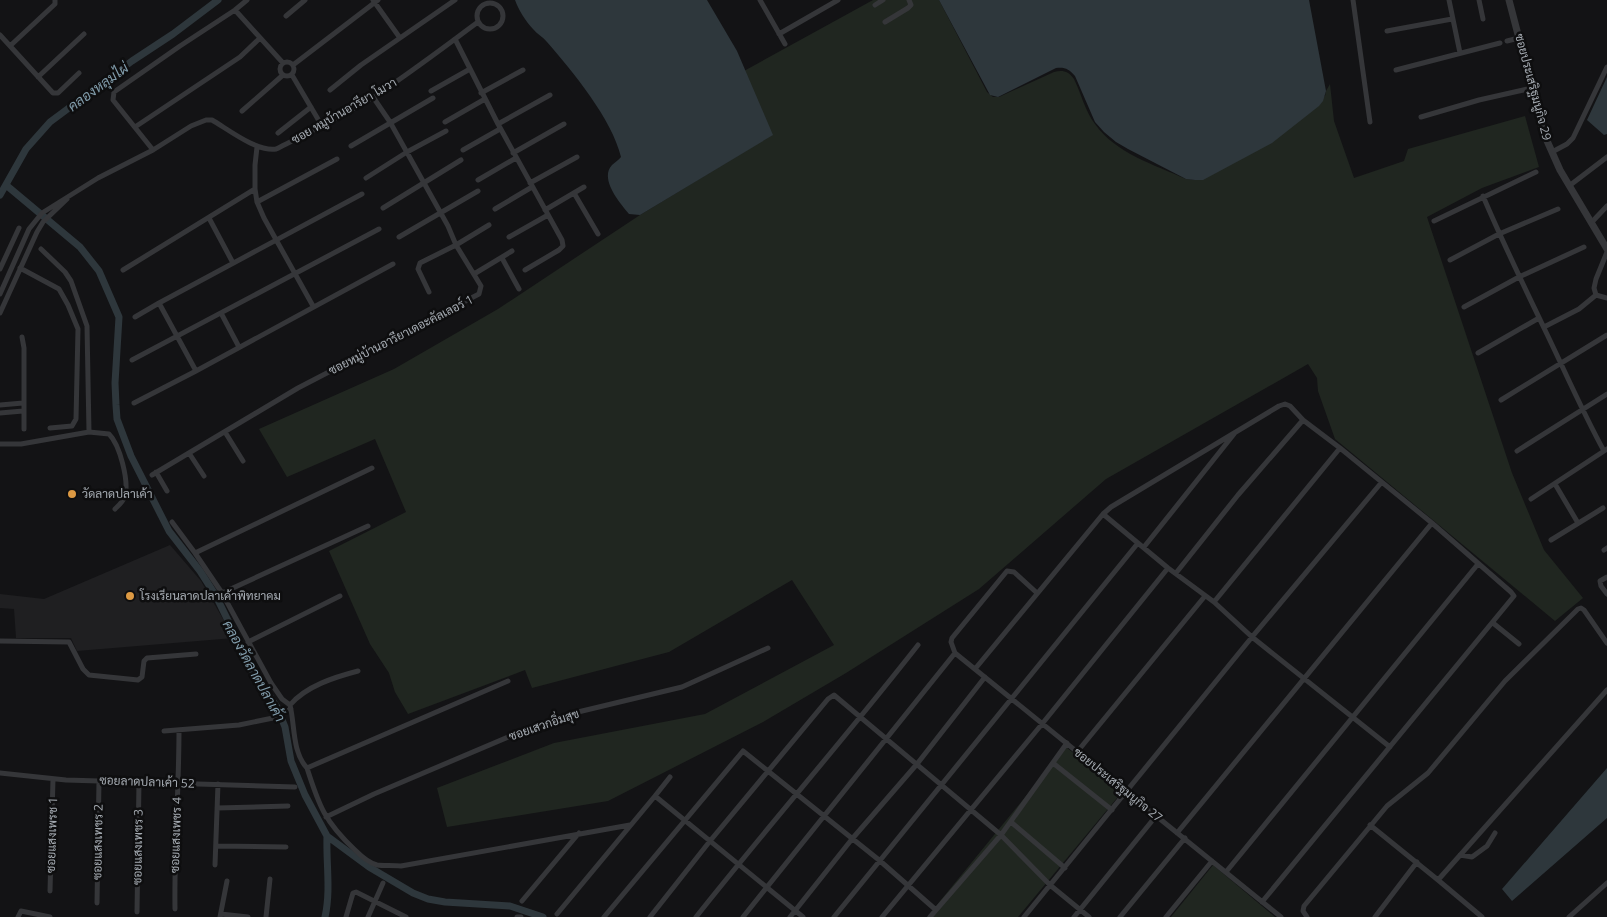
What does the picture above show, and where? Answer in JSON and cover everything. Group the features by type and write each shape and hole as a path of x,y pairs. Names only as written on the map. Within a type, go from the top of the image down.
{"street":[{"path":"10,46 56,4 55,0"},
{"path":"153,150 113,100 114,92 247,0"},
{"path":"286,16 305,0"},
{"path":"330,90 361,65 455,0"},
{"path":"478,0 482,6"},
{"path":"779,34 838,0"},
{"path":"875,5 883,0"},
{"path":"885,22 908,8 911,5 909,0"},
{"path":"1354,0 1370,122"},
{"path":"1449,0 1460,53"},
{"path":"1479,0 1483,19"},
{"name":"ซอยประเสริฐมนูกิจ 29","path":"1509,0 1544,134 1569,186 1607,251"},
{"path":"293,65 375,1 400,38"},
{"path":"762,1 785,44"},
{"path":"488,2 499,7 503,18 497,27 486,29 478,22 477,14 482,6 488,2"},
{"path":"235,10 283,63"},
{"path":"1387,31 1452,19"},
{"name":"ซอย หมูบ้านอารียา โมวา","path":"257,147 270,150 276,149 322,126 373,97 478,22"},
{"path":"38,77 84,34"},
{"path":"0,35 50,91 56,94 79,73"},
{"path":"134,127 240,57 260,38"},
{"path":"1507,41 1519,38"},
{"path":"455,39 499,127 562,240 563,246 525,270"},
{"path":"1396,70 1500,42"},
{"path":"283,63 288,62 293,65"},
{"path":"283,63 280,69 283,75"},
{"path":"293,65 292,75 322,126"},
{"path":"1552,152 1567,144 1573,138 1607,66"},
{"path":"431,91 470,69"},
{"path":"481,92 523,70"},
{"path":"242,111 283,75 292,75"},
{"path":"1421,117 1479,100 1532,88"},
{"path":"463,150 550,95"},
{"name":"ซอยหมู่บ้านอารียาเดอะคัลเลอร์ 1","path":"167,491 154,473 307,384 388,340 477,296 481,289 424,182 390,122 373,97"},
{"path":"350,146 433,98"},
{"path":"445,122 485,99"},
{"path":"278,132 311,107"},
{"path":"0,294 33,223 49,207 98,178 153,150 191,126 206,120 212,120 257,147 255,189 258,202 276,240 313,306"},
{"path":"478,180 564,124"},
{"path":"366,178 407,152 446,131"},
{"path":"1569,186 1607,157"},
{"path":"495,209 576,158"},
{"path":"258,202 337,159"},
{"path":"383,208 461,160"},
{"path":"1434,220 1536,172"},
{"path":"509,237 584,187"},
{"path":"124,270 255,189"},
{"path":"399,237 478,191"},
{"path":"574,193 598,234"},
{"path":"135,318 159,303 362,194"},
{"path":"0,313 40,227 70,195"},
{"path":"1483,196 1581,409 1605,450 1531,499"},
{"path":"1591,223 1607,206"},
{"path":"1450,260 1499,234 1558,210"},
{"path":"209,218 234,263"},
{"path":"430,292 418,266 420,263 456,245 489,224"},
{"path":"0,269 19,228"},
{"path":"132,360 378,229"},
{"path":"1464,307 1519,277 1584,247"},
{"path":"41,249 65,272 71,281 87,326 89,432"},
{"path":"474,274 512,251"},
{"path":"1596,296 1594,288 1596,279 1607,251"},
{"path":"502,258 519,289"},
{"path":"134,403 393,264"},
{"path":"20,268 59,289 68,304 78,329 76,418 72,426 50,428"},
{"path":"1544,327 1579,309 1596,296 1607,298"},
{"path":"159,303 196,371"},
{"path":"221,313 240,347"},
{"path":"1478,353 1539,318"},
{"path":"1501,400 1607,335"},
{"path":"22,336 24,348 24,429"},
{"path":"1518,451 1607,394"},
{"path":"0,405 24,403"},
{"path":"975,669 1103,514 1111,507 1285,404 1290,406 1303,420 1432,523 1513,594 1512,599 1493,623 1262,902"},
{"path":"0,413 24,411"},
{"path":"1176,573 1238,495 1303,420"},
{"path":"0,444 21,444 89,432 109,434 114,440 123,465 125,495 122,503 115,509"},
{"path":"225,432 243,461"},
{"path":"1144,547 1236,432"},
{"path":"1214,602 1340,448"},
{"path":"189,453 204,476"},
{"path":"196,553 372,468"},
{"path":"1024,917 1252,637 1381,483"},
{"path":"1555,484 1578,523"},
{"path":"1551,540 1603,508"},
{"path":"1103,514 1168,568 1214,602 1252,637 1390,746"},
{"path":"172,522 196,553 222,593 248,642 282,699 290,708 298,752 303,764 307,768 326,817 337,834 364,858 377,864 400,866 630,825"},
{"path":"1177,833 1432,523"},
{"path":"222,593 368,526"},
{"path":"834,917 1138,543"},
{"path":"1226,872 1478,564"},
{"path":"882,917 1168,568"},
{"path":"743,917 955,653 951,642 952,638 1007,571 1014,572 1037,593"},
{"path":"1607,576 1600,581 1607,594"},
{"path":"248,642 340,596"},
{"path":"1077,752 1205,596"},
{"path":"1307,917 1303,911 1304,906 1392,800 1428,773 1499,688 1578,609 1584,610 1607,643"},
{"path":"1493,623 1519,644"},
{"path":"0,641 69,642 83,669 89,675 138,680 142,677 144,661 147,658 196,654"},
{"path":"696,917 918,645"},
{"name":"ซอยเสวกอิ่มสุข","path":"326,817 374,794 534,726 578,712 682,687 768,648"},
{"name":"ซอยประเสริฐมนูกิจ 27","path":"955,653 1281,917"},
{"path":"164,731 239,725 272,718 290,708 298,696 328,681 358,671"},
{"path":"790,917 852,839 917,764 985,677"},
{"path":"307,768 508,681"},
{"path":"1438,880 1607,690"},
{"path":"650,917 768,770 832,696 837,697 1001,835 1050,885 1089,917"},
{"name":"ซอยแสงเพชร 4","path":"175,909 174,852 179,783 179,730"},
{"path":"930,917 1001,835 1067,743"},
{"path":"604,917 743,751 797,792 936,910"},
{"path":"1053,763 1112,810"},
{"name":"ซอยลาดปลาเค้า 52","path":"0,773 53,779 295,787"},
{"path":"557,914 670,777"},
{"name":"ซอยแสงเพรช 1","path":"50,891 53,779"},
{"name":"ซอยแสงเพชร 2","path":"97,903 99,781"},
{"name":"ซอยแสงเพชร 3","path":"137,912 139,782"},
{"path":"215,865 218,784"},
{"path":"655,796 803,917"},
{"path":"217,808 288,806"},
{"path":"1074,917 1156,816"},
{"path":"1011,822 1065,868"},
{"path":"1370,826 1417,862 1482,917"},
{"path":"522,901 579,833"},
{"path":"1460,856 1472,857 1487,846 1495,833"},
{"path":"1120,917 1184,838"},
{"path":"216,846 286,847"},
{"path":"1166,917 1212,861"},
{"path":"1375,917 1417,862"},
{"path":"266,917 270,879"},
{"path":"227,881 221,916 248,917"},
{"path":"368,917 383,883"},
{"path":"1569,917 1607,883"},
{"path":"346,917 354,892 406,917"},
{"path":"18,917 21,911 50,917"}],"shaded area":[{"path":"515,0 707,0 737,51 773,135 640,215 629,214 609,184 609,171 612,165 621,157 609,127 590,96 568,67 528,23"},
{"path":"873,0 939,0 987,92 993,97 999,97 1054,72 1063,71 1070,74 1092,119 1103,134 1113,143 1136,157 1186,179 1195,180 1325,96 1330,84 1334,121 1354,178 1404,161 1408,149 1525,116 1539,167 1482,188 1427,217 1512,473 1544,550 1583,598 1555,621 1335,439 1318,391 1317,378 1308,364 1106,479 979,589 846,673 763,722 608,801 447,827 437,788 554,743 705,714 834,645 792,580 669,652 532,688 525,670 408,714 395,692 389,673 370,644 329,551 406,512 375,439 287,477 259,429 394,369 498,309 640,215 772,135 744,71"},
{"path":"939,0 1309,0 1326,91 1323,101 1319,106 1272,143 1203,180 1186,179 1128,149 1104,132 1095,122 1075,76 1067,69 1056,68 998,97 990,95"},
{"path":"1607,77 1607,134 1604,135 1587,120"},
{"name":"โรงเรียนลาดปลาเค้าพิทยาคม","path":"170,545 201,581 234,638 77,651 71,638 16,638 14,609 0,608 0,594 44,599"},
{"path":"1066,747 1122,792 1018,917 927,917"},
{"path":"1607,768 1607,818 1512,901 1502,889"},
{"path":"1213,865 1275,917 1171,917"}],"waterway":[{"name":"คลองหลุมไผ่","path":"0,195 26,149 50,122 218,0"},
{"name":"คลองวัดลาดปลาเค้า","path":"6,185 80,247 99,271 119,317 115,383 117,419 131,456 169,531 200,571 216,596 254,674 277,707 285,727 291,761 305,795 327,836 369,867 413,893 428,899 445,902 510,906 543,917"},
{"path":"325,917 328,887 327,836"}],"place":[{"name":"วัดลาดปลาเค้า","path":"72,494"},
{"name":"โรงเรียนลาดปลาเค้าพิทยาคม","path":"130,596"}]}
